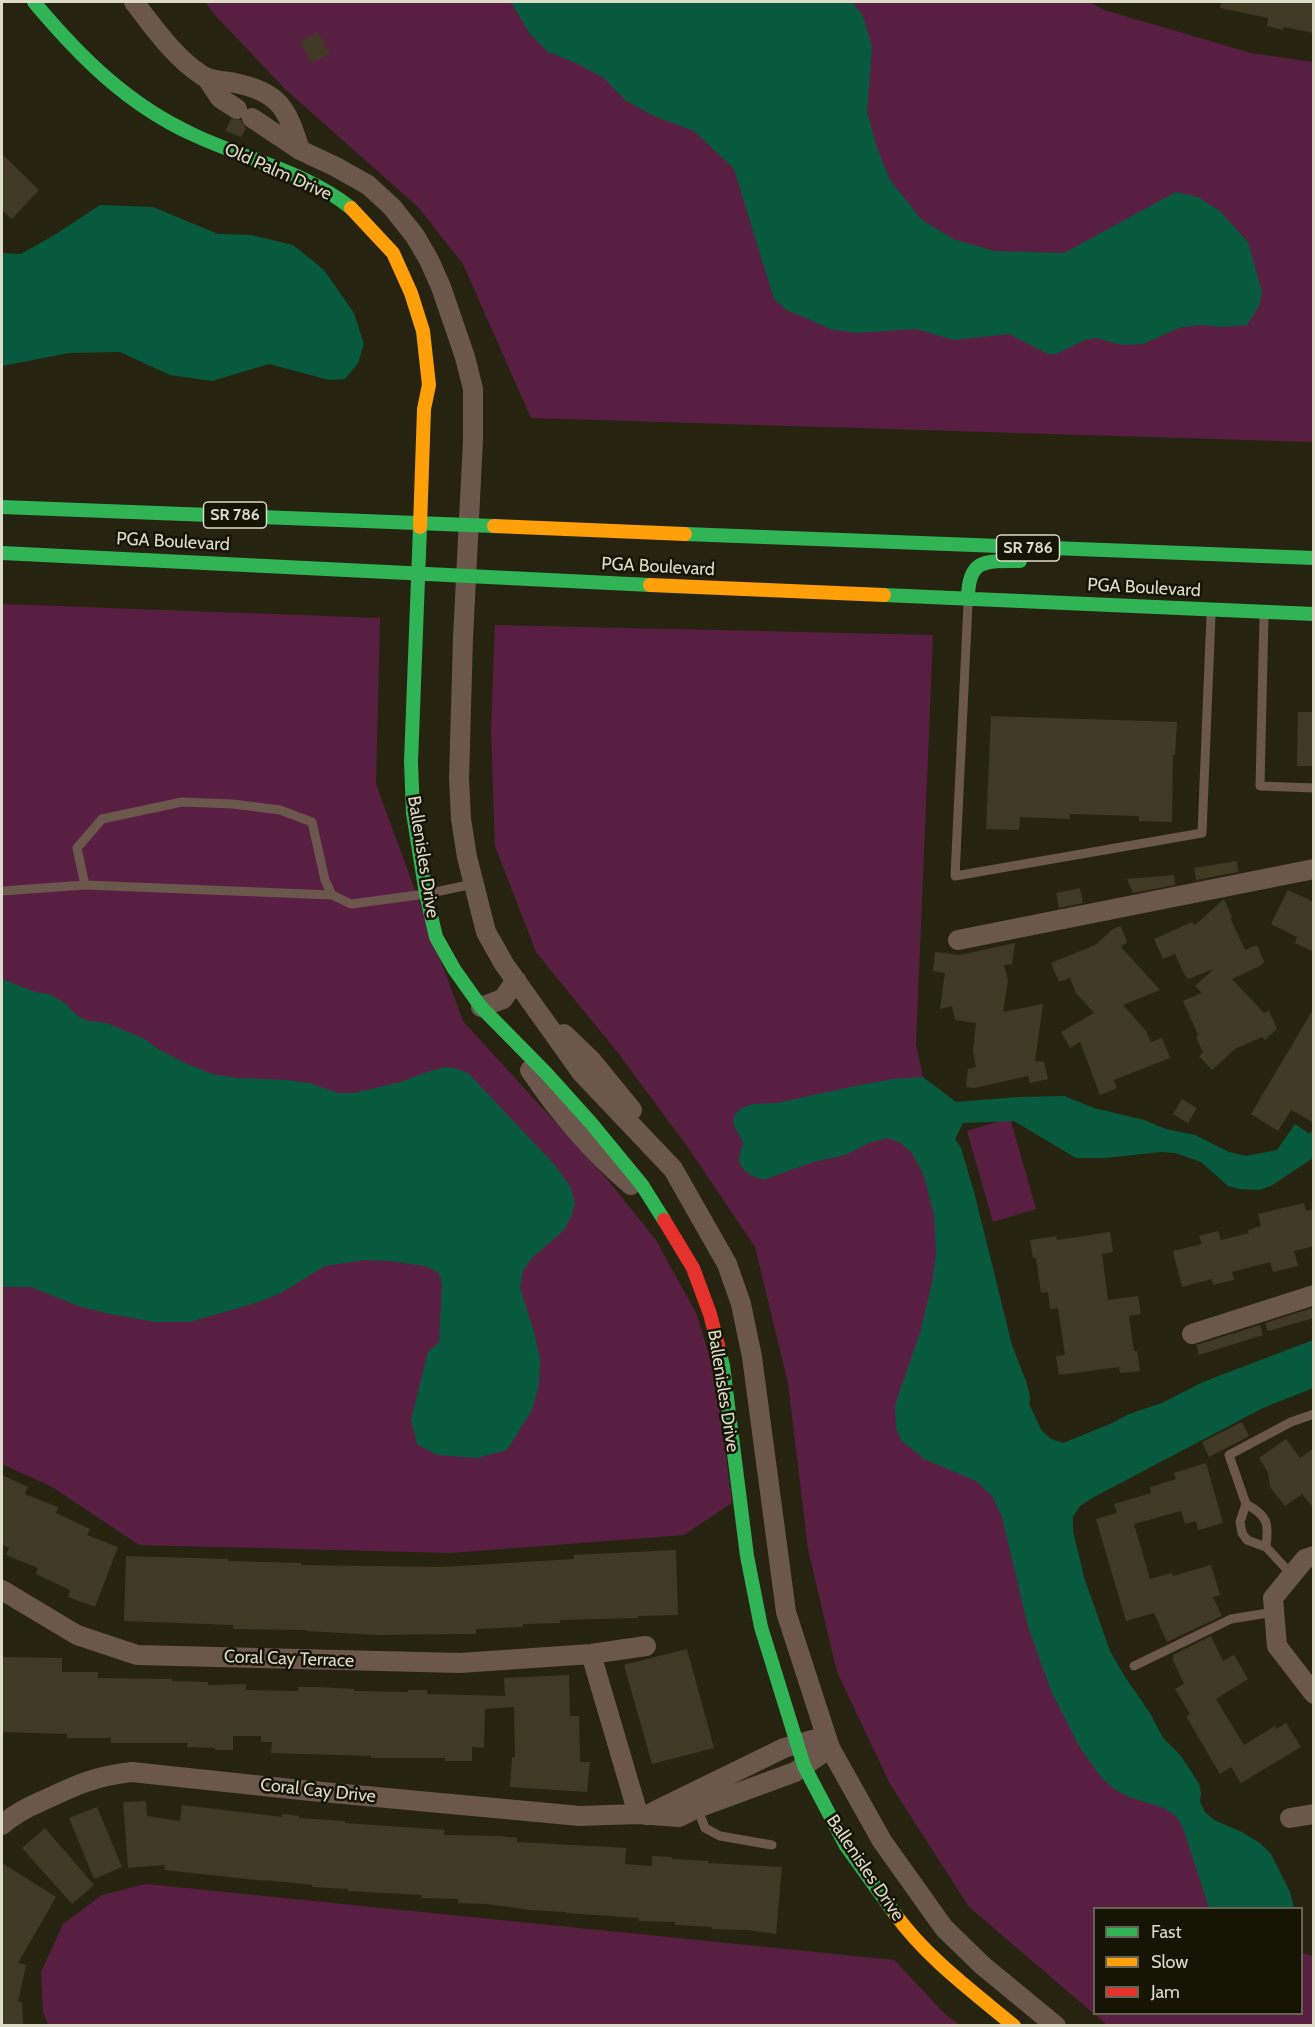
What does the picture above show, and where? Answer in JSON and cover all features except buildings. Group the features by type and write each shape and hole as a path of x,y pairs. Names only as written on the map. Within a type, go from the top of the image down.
{"main road":[{"name":"Old Palm Drive","path":"34,2 64,39 99,73 146,108 193,135 305,180 350,206 393,253 411,293 423,331 429,385 424,409 420,549"},
{"name":"PGA Boulevard","path":"2,507 1314,558"},
{"name":"Ballenisles Drive","path":"420,549 411,762 413,813 426,894 436,937 480,1007 591,1123 642,1185 693,1268 710,1314 723,1366 747,1556 762,1627 804,1766 846,1846 909,1933 947,1971 1014,2025"},
{"path":"968,599 968,581 973,570 991,561 1043,561 1148,552"},
{"name":"PGA Boulevard","path":"2,553 179,560 466,577 1314,614"}],"street":[{"name":"Old Palm Drive","path":"134,2 184,62 206,77 256,87 273,96 286,115 300,150 336,166 368,185 392,207 416,236 441,287 465,357 472,389 473,440 468,552"},
{"path":"206,77 220,98 300,150"},
{"name":"Ballenisles Drive","path":"468,552 459,779 461,819 472,884 486,932 504,964 581,1072 673,1169 727,1264 741,1304 752,1357 786,1612 828,1742 882,1841 944,1928 982,1965 1056,2025"},
{"path":"958,940 1314,869"},
{"path":"480,1007 503,999 516,980"},
{"path":"532,1003 592,1061 630,1107 673,1169"},
{"path":"504,1030 549,1098 607,1165 651,1202"},
{"path":"591,1123 610,1104"},
{"path":"1192,1334 1314,1295"},
{"path":"1314,1556 1305,1560 1272,1598 1277,1646 1314,1694"},
{"name":"Coral Cay Terrace","path":"2,1590 77,1635 137,1655 460,1663 591,1654 646,1646"},
{"path":"591,1654 643,1814"},
{"name":"Coral Cay Drive","path":"694,1800 784,1748 796,1744 828,1742"},
{"name":"Coral Cay Drive","path":"2,1825 16,1813 85,1780 108,1774 132,1772 580,1816 643,1814 795,1772 828,1742"},
{"path":"1290,1818 1314,1814"}],"lane":[{"path":"968,599 955,876 1202,833 1212,609"},
{"path":"1264,612 1260,786 1314,788"},
{"path":"85,885 77,848 102,819 182,802 233,804 280,810 312,822 325,880 332,894"},
{"path":"2,891 85,885 332,894 351,904 426,894 472,884"},
{"path":"1292,1575 1266,1547 1247,1540 1242,1533 1240,1522 1246,1504 1229,1455 1291,1422 1314,1414"},
{"path":"1246,1504 1261,1513 1266,1521 1266,1547"},
{"path":"1134,1666 1232,1619 1274,1612"},
{"path":"694,1800 705,1828 720,1836 772,1845"}],"shaded area":[{"path":"205,2 1090,2 1104,10 1251,53 1313,62 1313,442 531,418 463,264 418,207 285,89"},
{"path":"511,2 852,2 863,16 872,47 867,112 877,148 890,180 922,220 953,239 994,251 1064,253 1176,192 1198,197 1220,211 1248,242 1262,292 1259,306 1247,325 1222,327 1201,325 1179,328 1143,344 1122,345 1096,338 1085,340 1056,354 1048,354 1009,334 954,340 916,329 856,333 830,329 788,311 774,299 734,169 694,131 654,116 625,100 604,78 576,63 548,52 530,34"},
{"path":"100,205 153,207 218,234 251,235 293,245 324,270 354,313 364,344 358,363 345,379 329,380 269,364 212,381 170,375 120,352 69,353 2,366 2,253 21,254"},
{"path":"2,604 380,618 376,784 463,1021 607,1179 656,1240 697,1315 716,1379 732,1503 684,1535 451,1553 139,1545 52,1487 2,1464"},
{"path":"495,625 933,635 916,1045 997,1407 1047,1542 1238,1907 1093,1907 1093,2013 969,1907 890,1784 837,1672 808,1549 788,1383 755,1247 687,1146 618,1053 536,952 495,846 491,730"},
{"path":"2,979 35,992 49,994 65,1003 76,1015 88,1021 106,1023 143,1038 158,1049 212,1074 309,1083 338,1093 354,1093 401,1082 446,1067 469,1074 554,1164 570,1186 575,1203 564,1230 532,1258 523,1271 520,1288 540,1359 539,1385 532,1410 507,1450 477,1458 437,1455 417,1444 411,1420 428,1352 439,1342 442,1284 439,1273 425,1266 364,1260 325,1266 281,1293 256,1303 189,1322 155,1322 110,1314 78,1306 31,1287 2,1287"},
{"path":"923,1077 956,1102 1064,1096 1094,1108 1195,1135 1229,1152 1246,1156 1277,1150 1295,1124 1310,1134 1313,1129 1313,1158 1271,1186 1259,1190 1228,1186 1201,1162 1175,1153 1076,1158 1014,1121 963,1123 955,1139 961,1148 974,1192 1012,1345 1027,1384 1029,1404 1042,1431 1051,1439 1063,1443 1129,1414 1162,1403 1203,1382 1313,1340 1313,1388 1263,1408 1094,1497 1080,1506 1073,1517 1073,1531 1084,1577 1110,1651 1150,1713 1163,1738 1181,1756 1199,1784 1200,1802 1205,1812 1214,1820 1260,1843 1271,1854 1290,1892 1294,1907 1209,1907 1183,1828 1176,1816 1164,1808 1129,1797 1114,1789 1100,1776 1079,1746 1051,1691 1028,1626 1002,1517 992,1496 976,1481 924,1459 901,1440 896,1428 895,1405 921,1330 936,1254 934,1215 923,1173 911,1152 901,1143 887,1138 869,1143 845,1155 813,1162 763,1180 750,1175 740,1165 739,1158 743,1142 733,1124 735,1114 742,1108 753,1104 777,1103 893,1079"},
{"path":"1010,1118 1036,1209 993,1222 967,1131"},
{"path":"146,1884 894,1960 946,2015 960,2025 48,2025 43,2012 41,1972 63,1924 102,1895"},
{"path":"1303,1953 1313,1956 1313,2025 1107,2025 1095,2015 1303,2015"}],"traffic: fast":[{"path":"34,2 69,42 106,78 148,109 170,123 214,144 295,175 351,208"},
{"path":"2,507 494,526"},
{"path":"420,527 411,762 413,813 426,894 436,937 454,969 481,1007 591,1123 642,1185 664,1220"},
{"path":"685,534 1314,558"},
{"path":"2,553 650,585"},
{"path":"968,599 971,576 975,569 989,562 1020,561"},
{"path":"884,595 1314,614"},
{"path":"719,1349 747,1556 761,1627 804,1766 846,1846 895,1914"}],"traffic: slow":[{"path":"351,208 393,253 411,293 423,331 429,385 424,409 420,527"},
{"path":"494,526 685,534"},
{"path":"650,585 884,595"},
{"path":"895,1914 936,1960 1014,2026"}],"traffic: jam":[{"path":"664,1220 693,1268 710,1314 719,1349"}]}
